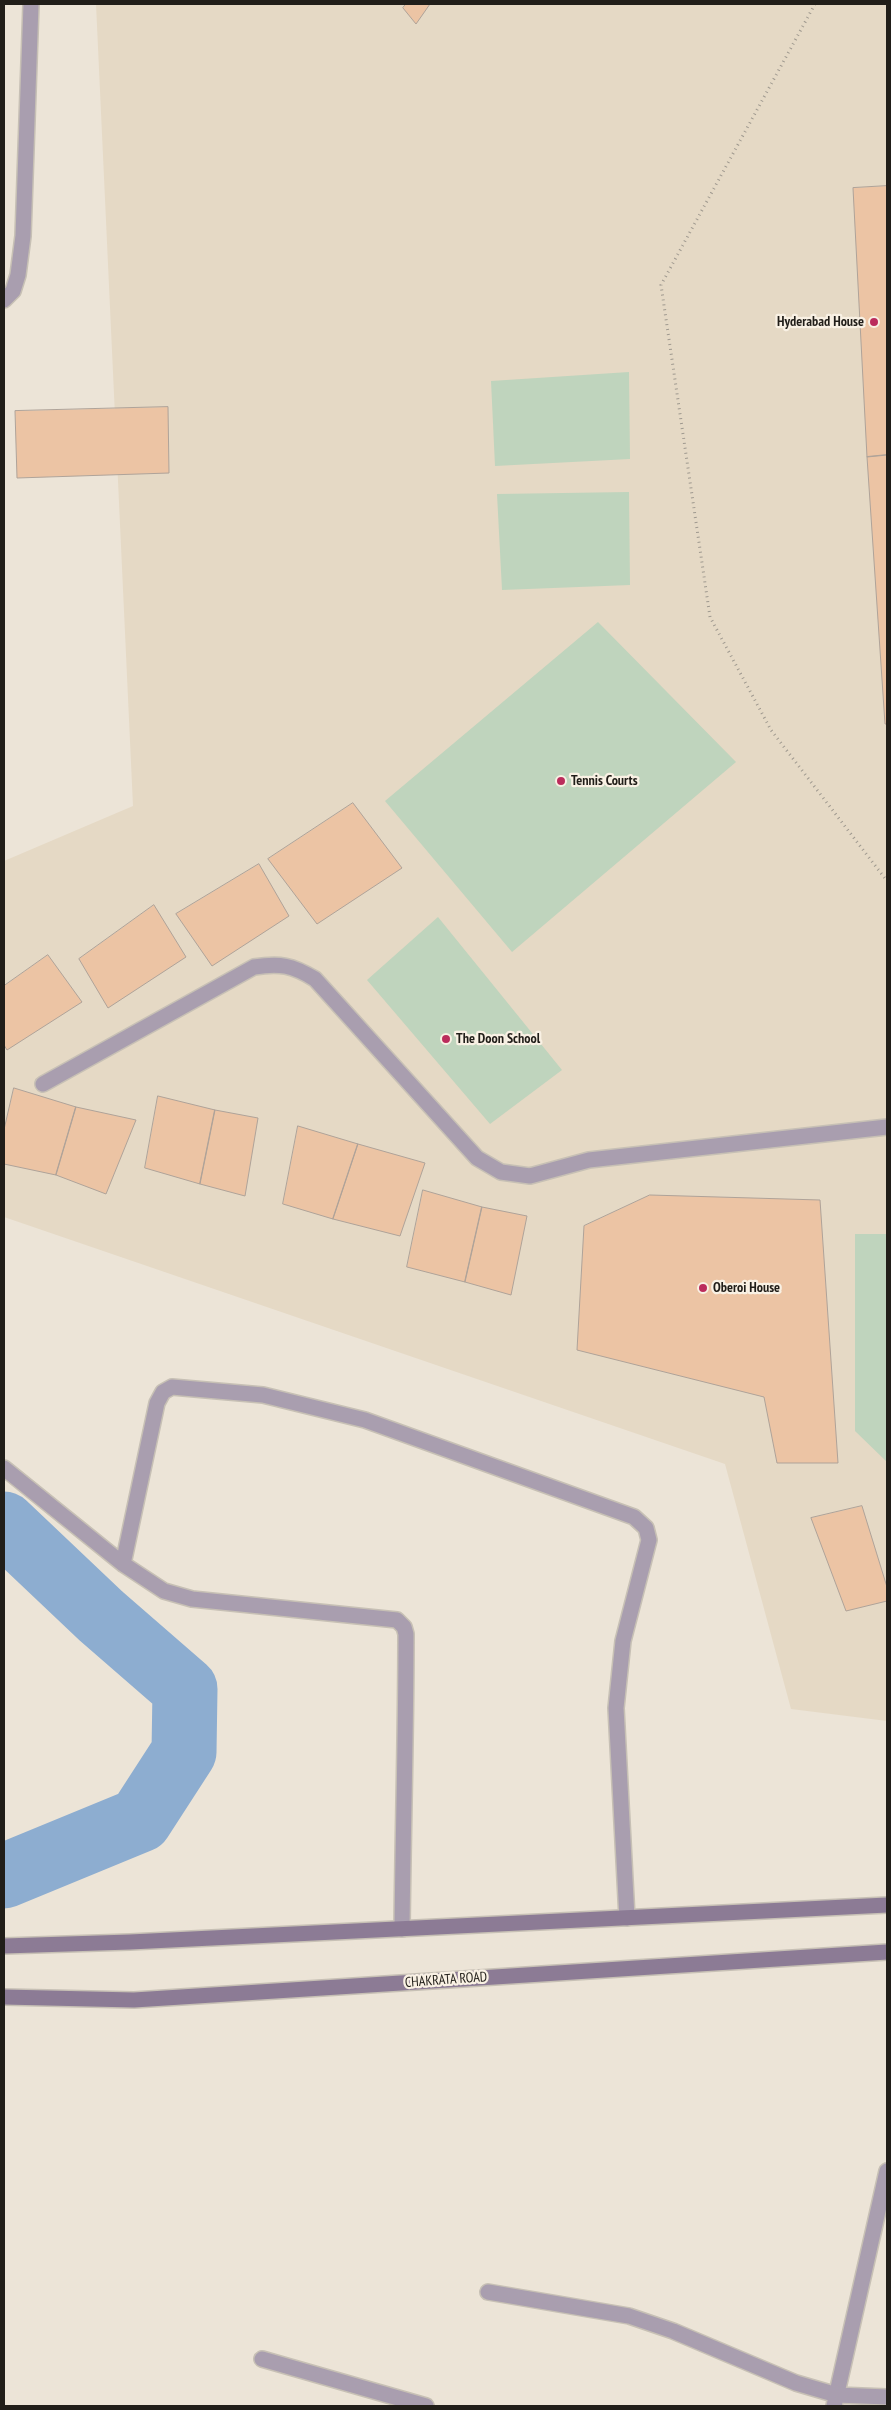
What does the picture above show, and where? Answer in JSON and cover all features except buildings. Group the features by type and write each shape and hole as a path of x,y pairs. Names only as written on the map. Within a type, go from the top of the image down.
{"main road":[{"path":"4,1946 130,1942 887,1905"},
{"name":"CHAKRATA ROAD","path":"4,1997 134,2000 887,1952"}],"street":[{"path":"4,300 14,290 23,236 31,4"},
{"path":"43,1084 254,967 275,964 297,968 315,979 477,1158 501,1172 530,1176 589,1160 887,1127"},
{"path":"122,1564 156,1403 163,1392 172,1387 263,1395 365,1420 453,1454 634,1517 646,1528 650,1540 624,1641 616,1708 627,1918"},
{"path":"4,1468 122,1564 164,1591 192,1599 397,1620 404,1628 406,1634 406,1723 402,1929"},
{"path":"835,2401 887,2170"},
{"path":"488,2292 629,2316 673,2331 835,2401 887,2397"},
{"path":"262,2359 426,2406"}],"path":[{"path":"815,4 661,285 710,617 771,730 887,881"}],"shaded area":[{"name":"The Doon School","path":"96,4 887,4 887,1721 791,1709 725,1464 4,1217 4,861 133,806"}],"green space":[{"path":"629,372 630,459 495,466 491,381"},
{"path":"629,492 630,585 502,590 497,494"},
{"name":"Tennis Courts","path":"598,622 736,762 512,952 385,801"},
{"path":"438,917 562,1070 490,1124 367,980"},
{"path":"855,1234 887,1234 887,1462 855,1431"}],"waterway":[{"path":"4,1524 101,1616 185,1689 184,1752 140,1820 4,1876"}],"place":[{"name":"Hyderabad House","path":"874,322"},
{"name":"Tennis Courts","path":"561,781"},
{"name":"The Doon School","path":"446,1039"},
{"name":"Oberoi House","path":"703,1288"}]}
